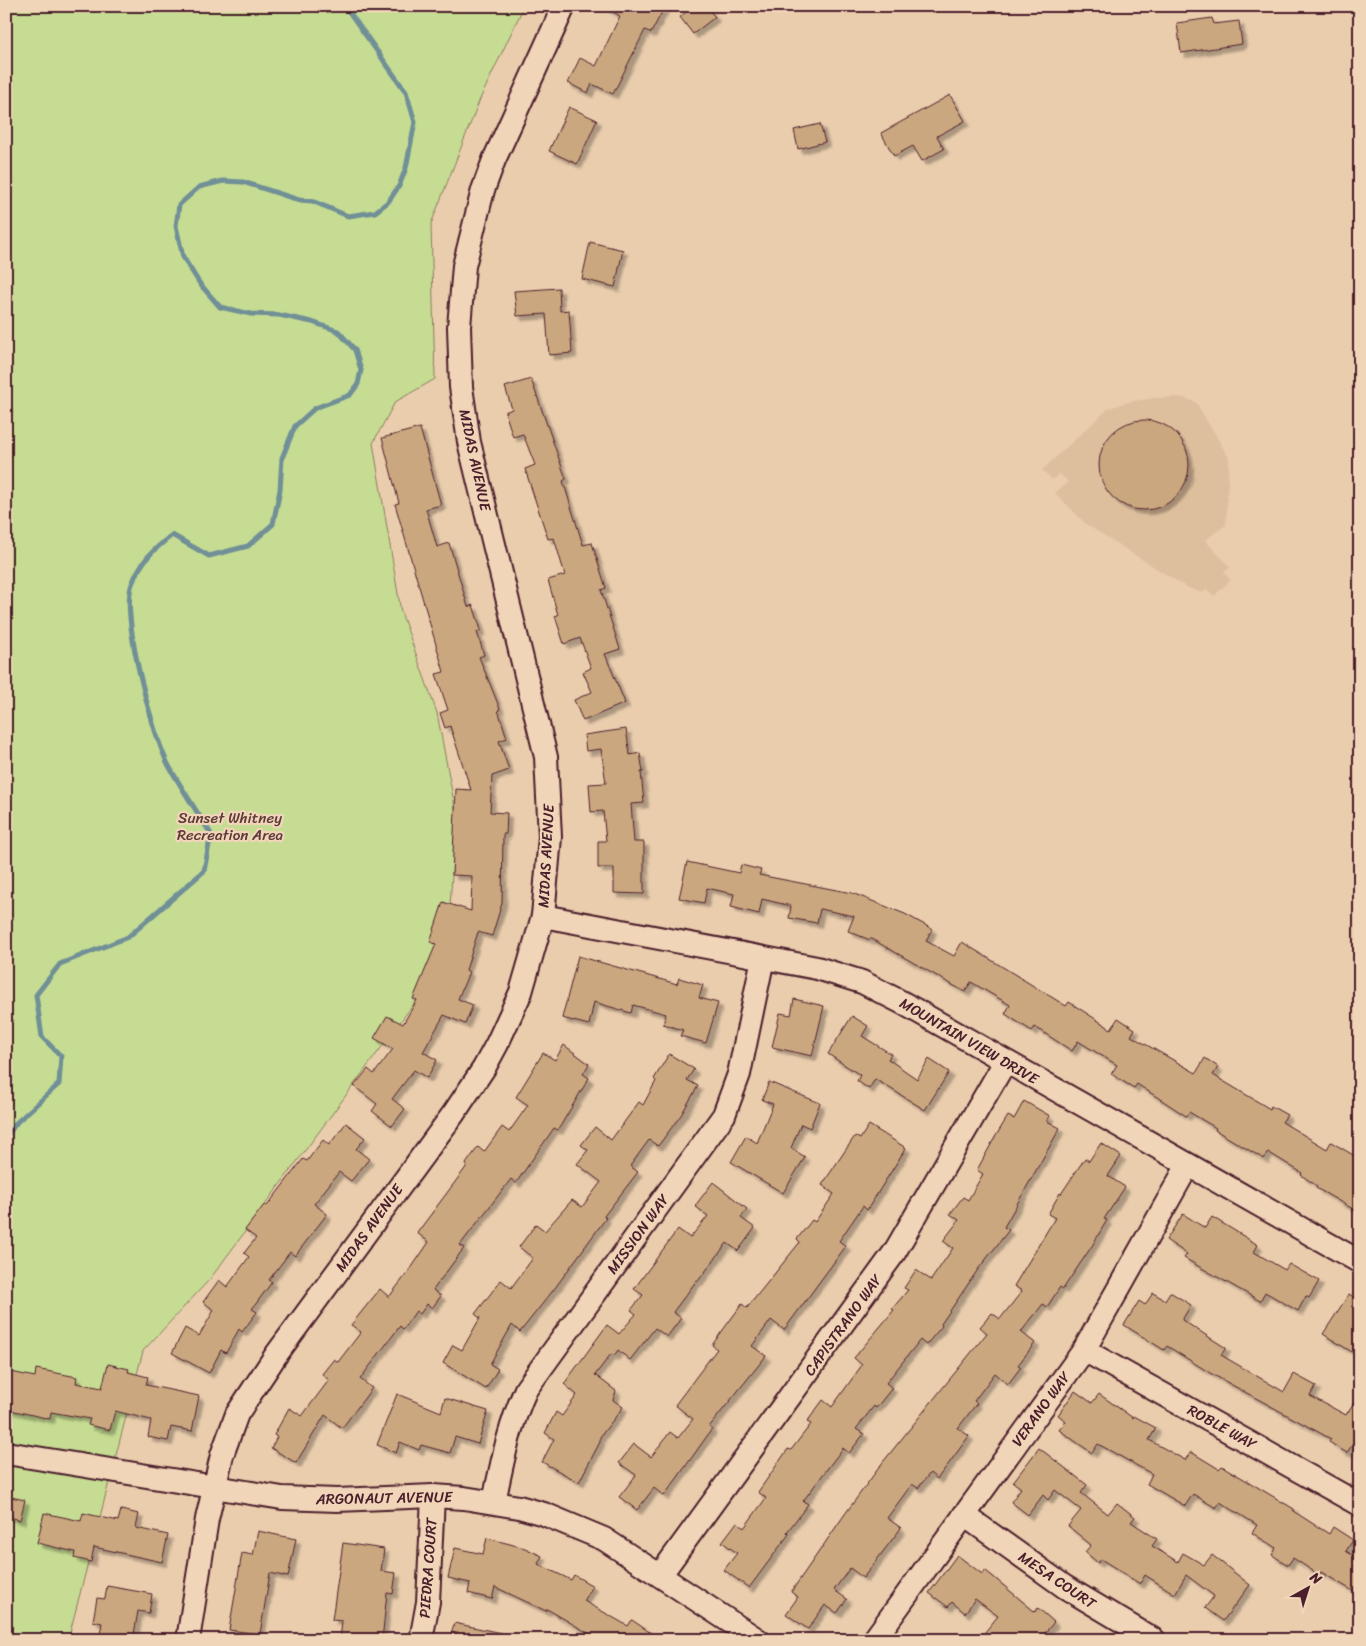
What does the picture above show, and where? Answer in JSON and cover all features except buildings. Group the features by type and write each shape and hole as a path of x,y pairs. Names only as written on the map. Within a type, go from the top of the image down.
{"street":[{"name":"MIDAS AVENUE","path":"188,1640 194,1591 214,1488 227,1438 247,1396 454,1113 493,1052 521,992 543,916 550,837 546,757 468,442 460,387 459,326 464,266 483,190 494,160 564,6"},
{"name":"MOUNTAIN VIEW DRIVE","path":"543,916 817,968 862,982 903,1003 1360,1262"},
{"name":"MISSION WAY","path":"494,1502 515,1413 526,1389 724,1115 739,1074 763,958"},
{"name":"CAPISTRANO WAY","path":"660,1574 894,1253 1005,1062"},
{"name":"VERANO WAY","path":"874,1640 1084,1350 1188,1165"},
{"name":"ROBLE WAY","path":"1084,1350 1360,1505"},
{"name":"ARGONAUT AVENUE","path":"6,1453 282,1498 313,1500 433,1496 494,1502 544,1514 604,1538 758,1640"},
{"name":"PIEDRA COURT","path":"421,1640 428,1602 433,1496"},
{"name":"MESA COURT","path":"964,1515 1065,1587 1154,1640"}],"shaded area":[{"path":"1180,397 1196,402 1229,458 1226,525 1205,540 1230,567 1224,573 1231,580 1214,596 1207,589 1203,593 1186,587 1087,525 1055,493 1068,482 1059,473 1053,480 1042,470 1109,408 1128,402"}],"green space":[{"name":"Sunset Whitney Recreation Area","path":"6,6 524,6 480,99 431,224 435,379 395,402 373,443 401,612 437,713 456,813 450,906 418,998 210,1279 143,1351 68,1640 6,1640"}],"waterway":[{"path":"6,1137 17,1122 59,1084 61,1056 42,1037 36,995 60,964 128,937 204,871 211,834 184,792 162,751 140,675 130,621 129,599 132,584 139,569 148,556 172,535 209,556 248,546 273,524 280,490 282,458 295,426 315,408 350,395 358,384 361,370 355,350 338,331 312,322 279,315 251,314 220,307 200,284 183,257 176,226 179,205 199,187 223,181 243,182 299,200 312,201 348,216 375,212 388,202 399,186 406,168 415,122 406,92 345,6"}]}
